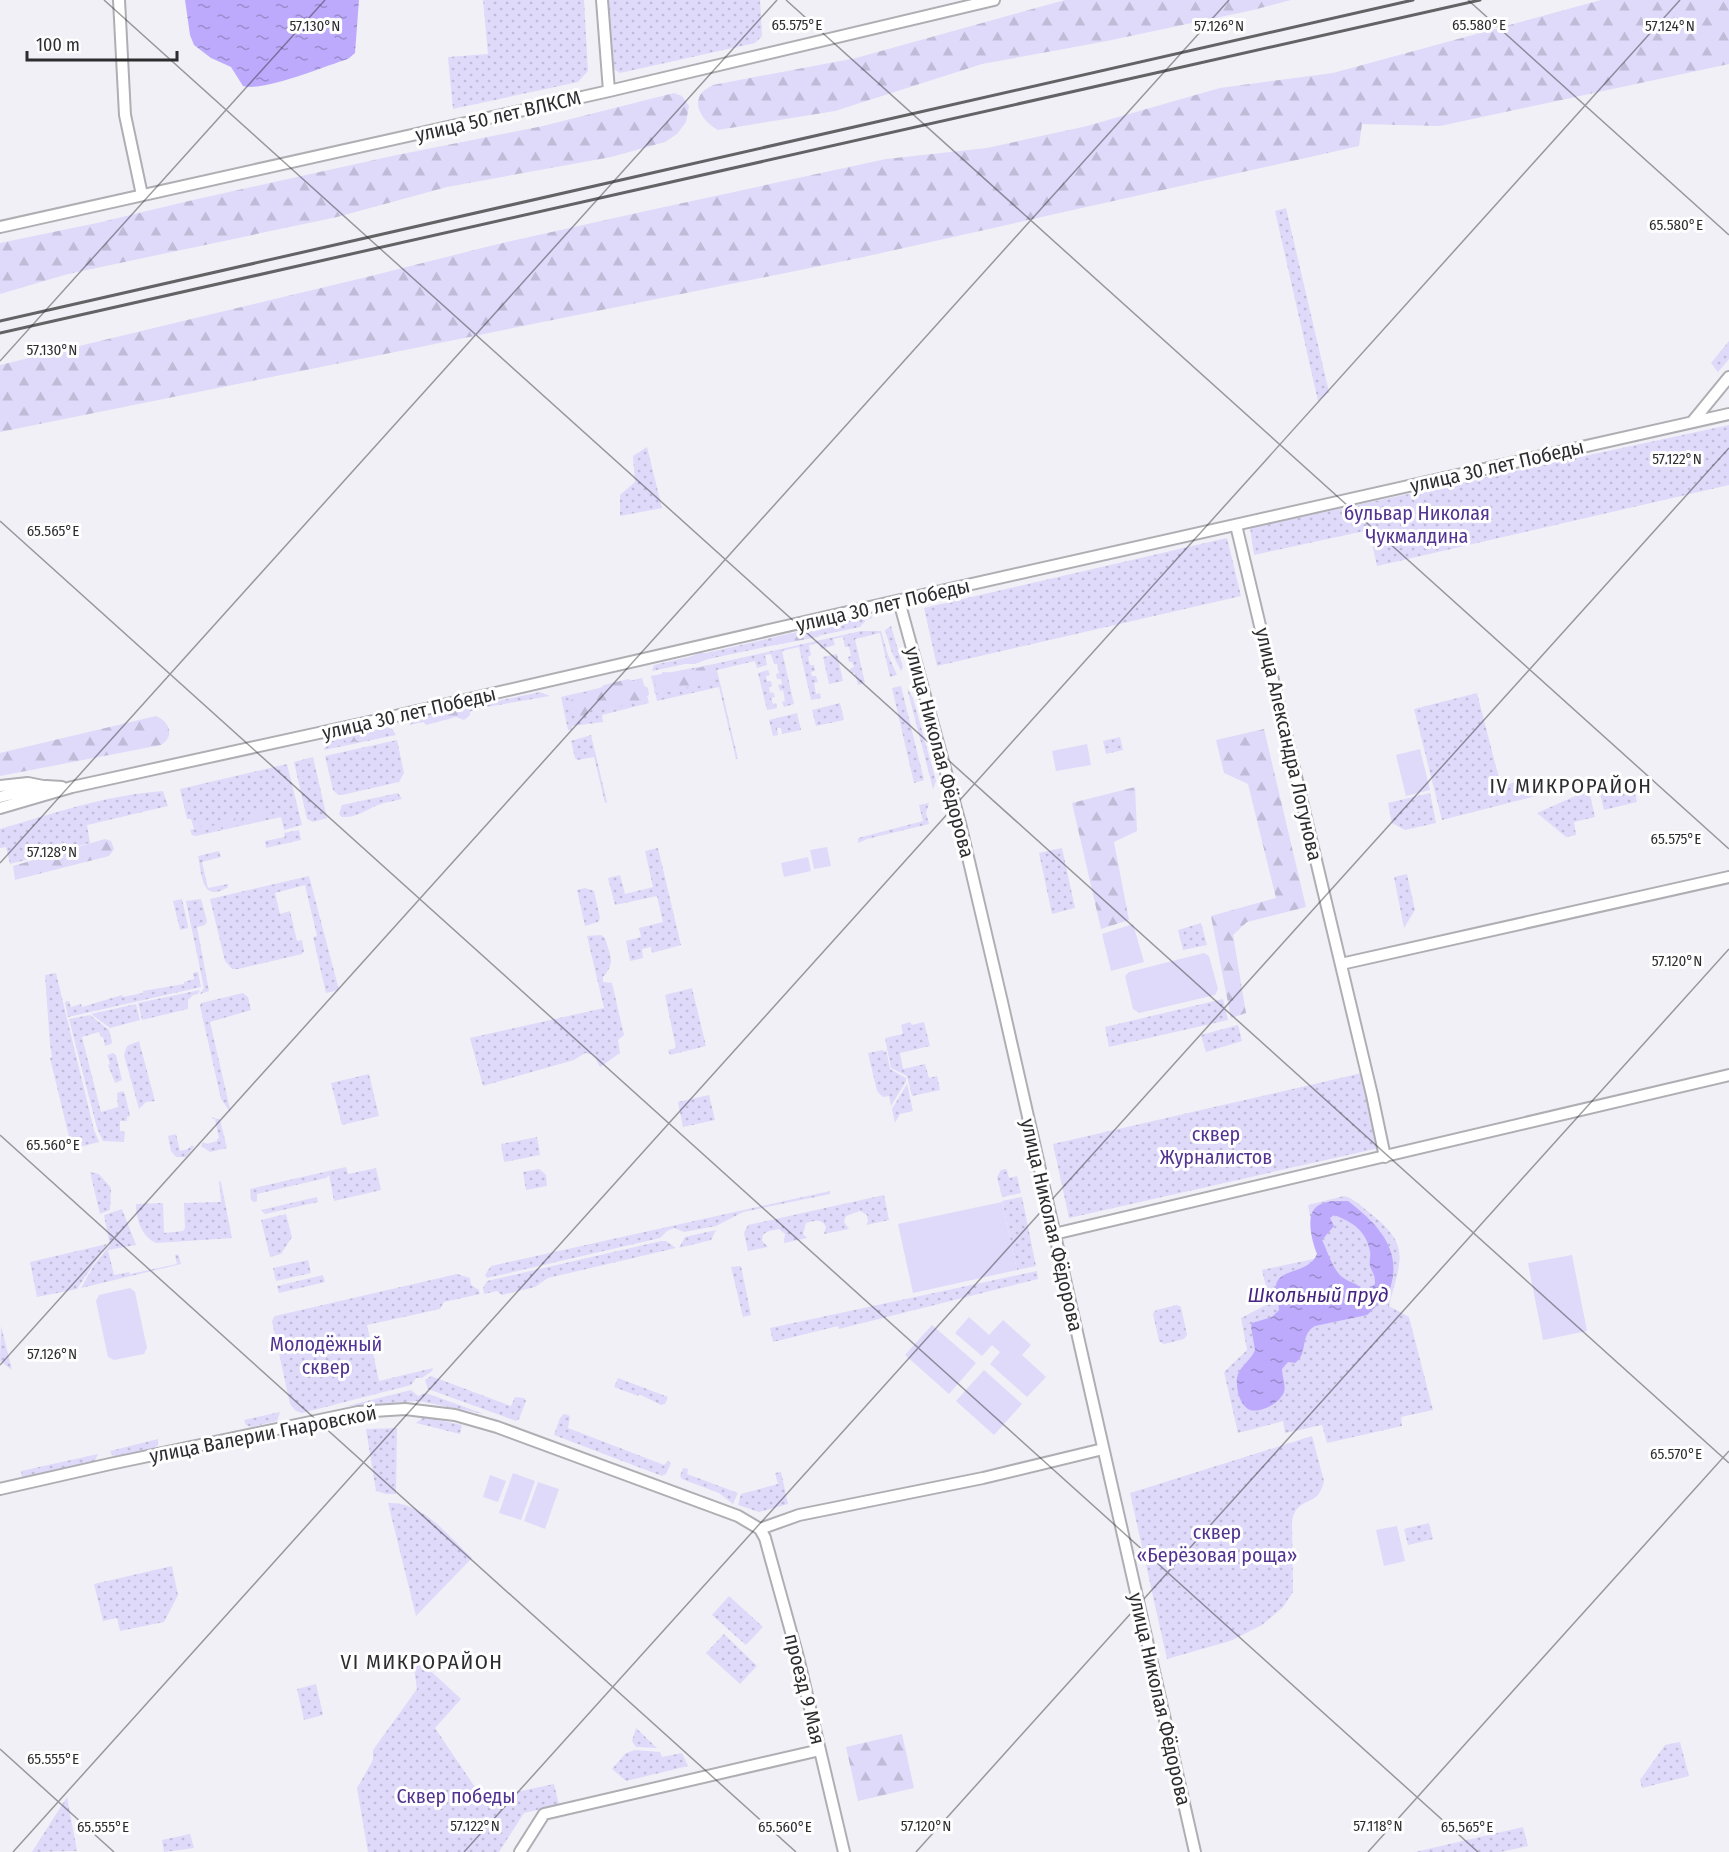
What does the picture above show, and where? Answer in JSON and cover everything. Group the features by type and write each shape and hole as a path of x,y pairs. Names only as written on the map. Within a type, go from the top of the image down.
{"street":[{"path":"119,0 125,115 142,195"},
{"path":"602,0 609,91"},
{"name":"улица 50 лет ВЛКСМ","path":"0,227 609,91 994,0"},
{"path":"1693,422 1729,377"},
{"name":"улица 30 лет Победы","path":"0,808 72,787 1729,414"},
{"name":"улица Александра Логунова","path":"1236,525 1385,1157"},
{"name":"улица Николая Фёдорова","path":"899,601 960,823 1195,1852"},
{"path":"0,786 28,783 46,786"},
{"name":"улица 30 лет Победы","path":"0,797 46,786 72,787"},
{"path":"0,813 37,798"},
{"path":"1341,964 1729,877"},
{"path":"1054,1234 1729,1075"},
{"name":"улица Валерии Гнаровской","path":"0,1489 358,1412 405,1409 455,1415 497,1427 738,1516 760,1529"},
{"path":"760,1529 799,1515 962,1483 1103,1449"},
{"name":"проезд 9 Мая","path":"760,1529 765,1538 798,1658 844,1852"},
{"path":"520,1852 544,1814 820,1750"}],"green space":[{"path":"483,0 584,0 588,71 578,82 453,109 448,57 488,54"},
{"path":"607,0 760,0 762,36 755,43 620,73 612,65"},
{"path":"1065,0 1291,0 1107,41 982,64 835,111 718,130 706,121 698,107 701,93 713,85 856,58"},
{"path":"1601,0 1729,0 1729,64 1440,126 1362,124 1359,146 859,258 0,432 0,365 494,245 655,209 886,159 987,148 1087,126 1220,88 1333,73"},
{"path":"674,93 682,96 689,106 686,122 677,134 665,142 611,157 447,187 337,217 68,274 0,294 0,243 392,156 543,126"},
{"path":"1286,208 1329,392 1318,401 1275,211"},
{"path":"1729,341 1729,359 1718,372 1711,363"},
{"name":"бульвар Николая Чукмалдина","path":"1729,425 1729,485 1377,566 1369,530 1254,555 1250,528"},
{"path":"647,447 662,508 620,516 620,495 635,482 633,456"},
{"path":"1227,538 1241,596 937,666 924,608"},
{"path":"871,615 872,618 866,620 860,627 652,671 654,665"},
{"path":"834,624 841,627 836,631 821,633 818,637 775,645 768,642 768,639"},
{"path":"891,626 903,667 901,671 892,653 885,630"},
{"path":"861,631 881,631 897,675 890,677 880,633 855,639 865,683 858,685 855,673 851,673 850,669 854,667 852,662 849,662 848,657 851,656 849,647 845,647 843,637 833,639 835,645 821,649 819,643 809,645 811,655 808,657 815,671 811,672 812,676 816,676 818,682 814,683 816,694 820,693 821,698 811,700 799,647 782,651 794,704 784,707 783,690 780,691 778,685 782,684 781,679 777,679 776,674 779,673 777,664 774,664 771,654 765,655 767,665 757,668 755,661 717,670 738,759 736,759 719,687 657,701 651,676"},
{"path":"699,653 707,653 713,657 695,664 680,664 681,661"},
{"path":"837,654 843,681 829,684 823,657"},
{"path":"709,665 713,667 716,678 714,681 661,694 654,693 656,679 663,672 680,673"},
{"path":"768,670 770,675 766,676 767,681 771,681 772,686 769,687 770,693 773,692 775,697 771,698 777,708 767,710 758,673"},
{"path":"642,678 649,703 602,715 603,722 572,726 572,730 568,730 561,697"},
{"path":"628,679 648,688 649,695 622,706 593,708 585,716 578,717 569,712 568,702 581,694 595,692 604,685"},
{"path":"901,686 924,780 914,783 892,688"},
{"path":"907,688 913,698 936,781 933,789"},
{"path":"540,692 550,696 481,708 409,725 417,718"},
{"path":"1477,693 1501,786 1540,776 1544,794 1442,820 1414,709"},
{"path":"840,703 844,720 816,726 812,710"},
{"path":"465,708 470,710 470,715 464,720 456,717 426,725 422,720 424,717"},
{"path":"797,713 801,730 782,734 781,728 777,728 778,735 773,736 769,720"},
{"path":"156,716 165,722 169,729 168,738 161,745 0,776 0,753"},
{"path":"387,727 392,729 396,735 324,750 327,742 332,740"},
{"path":"1264,729 1306,907 1247,922 1233,935 1246,1013 1231,1018 1211,916 1276,898 1248,784 1224,773 1216,740"},
{"path":"387,730 384,736 348,743 344,740 345,738"},
{"path":"591,735 607,802 605,803 594,757 577,760 571,741"},
{"path":"1120,737 1123,750 1106,754 1103,741"},
{"path":"397,740 404,773 399,782 342,795 333,790 325,756"},
{"path":"1087,744 1091,765 1056,771 1052,751"},
{"path":"1420,749 1430,790 1406,796 1396,755"},
{"path":"313,757 327,818 313,822 307,819 294,762"},
{"path":"287,764 302,825 284,830 281,817 192,835 190,830 194,829 191,819 187,819 180,789"},
{"path":"1632,781 1637,802 1604,810 1599,790"},
{"path":"1135,787 1137,831 1114,842 1129,920 1101,929 1072,803"},
{"path":"1589,790 1595,817 1574,822 1576,835 1566,837 1537,813"},
{"path":"163,791 168,806 87,825 90,843 10,864 6,847 0,848 0,829 122,796"},
{"path":"398,793 402,799 378,805 352,816 342,817 339,814 342,805"},
{"path":"1430,793 1436,823 1405,830 1392,823 1388,803"},
{"path":"929,803 926,813 929,824 858,843 858,838 923,821 919,805"},
{"path":"260,810 264,811 265,820 211,831 195,823 197,818 201,823 207,823 208,826 220,825 224,817 235,817 236,823 250,816 253,811 256,817"},
{"path":"299,830 301,840 266,848 265,841 285,837 284,833"},
{"path":"105,839 111,841 114,849 109,856 15,880 13,866"},
{"path":"827,847 831,866 814,869 810,850"},
{"path":"658,848 681,945 652,953 651,947 642,949 643,958 630,961 626,941 641,937 639,928 663,922 657,896 615,905 608,878 620,875 625,894 653,887 645,851"},
{"path":"1062,848 1075,908 1052,914 1039,853"},
{"path":"219,851 221,857 202,862 208,888 228,884 228,887 212,892 204,885 198,856"},
{"path":"808,857 811,871 784,877 781,863"},
{"path":"1407,874 1415,910 1404,928 1394,877"},
{"path":"309,876 339,990 326,993 313,937 317,936 305,885 275,893 280,914 290,911 297,941 302,940 304,951 302,954 232,969 225,961 210,899"},
{"path":"585,888 594,891 600,918 598,922 585,926 577,890"},
{"path":"182,899 188,928 180,930 173,901"},
{"path":"201,899 207,921 205,925 197,927 209,991 200,994 204,988 186,901"},
{"path":"1201,923 1207,945 1183,950 1178,930"},
{"path":"1133,924 1144,962 1111,971 1102,934"},
{"path":"601,935 605,938 611,959 603,982 612,983 624,1035 618,1040 620,1053 600,1067 594,1055 585,1053 574,1060 483,1086 470,1038 604,1008 587,936"},
{"path":"1204,953 1209,956 1218,989 1215,995 1139,1013 1133,1009 1125,976 1129,972"},
{"path":"198,972 201,987 68,1017 65,1002 69,1001 71,1007 81,1004 82,1007 122,995 123,997 184,984 194,979 193,973"},
{"path":"56,973 94,1130 99,1142 72,1149 50,1058 52,1057 45,975"},
{"path":"692,988 706,1046 670,1055 668,1050 676,1048 665,995"},
{"path":"200,990 188,1000 188,1009 142,1020 138,1003"},
{"path":"243,993 248,997 251,1010 210,1022 231,1113 221,1099 200,1006 201,1003"},
{"path":"1223,999 1228,1020 1109,1047 1105,1027"},
{"path":"136,1004 140,1020 110,1028 91,1014"},
{"path":"90,1015 109,1030 112,1042 105,1046 99,1032 82,1037 101,1112 118,1107 117,1093 123,1091 125,1094 130,1116 127,1117 127,1121 120,1121 120,1131 125,1132 124,1142 103,1141 97,1128 69,1019"},
{"path":"910,1022 912,1025 924,1022 930,1046 900,1053 903,1069 925,1064 929,1078 937,1076 940,1090 912,1096 907,1076 891,1068 885,1038 903,1034 901,1025"},
{"path":"1238,1025 1242,1041 1206,1052 1201,1035"},
{"path":"139,1041 155,1101 146,1102 139,1109 124,1055 127,1046"},
{"path":"886,1049 890,1069 906,1078 891,1106 889,1096 883,1097 877,1091 868,1053 883,1050 885,1053"},
{"path":"113,1053 116,1055 122,1080 115,1083 107,1055"},
{"name":"сквер Журналистов","path":"1362,1073 1379,1148 1069,1218 1053,1144"},
{"path":"369,1074 379,1116 342,1125 331,1083"},
{"path":"907,1084 913,1111 900,1114 895,1123 892,1109"},
{"path":"709,1095 715,1120 683,1127 678,1102"},
{"path":"212,1117 220,1120 227,1148 210,1152 201,1146 203,1142 207,1144 219,1138 215,1119"},
{"path":"176,1134 180,1151 192,1145 194,1147 186,1157 176,1157 171,1151 168,1136"},
{"path":"537,1137 540,1155 504,1162 501,1144"},
{"path":"346,1167 348,1174 376,1168 381,1190 334,1201 329,1175 326,1178 257,1194 257,1201 251,1200 250,1189"},
{"path":"539,1169 546,1175 547,1186 526,1190 523,1172"},
{"path":"1005,1169 1009,1178 1017,1176 1021,1193 1002,1197 997,1177 1001,1170"},
{"path":"90,1172 99,1174 111,1188 110,1210 100,1214"},
{"path":"219,1181 232,1238 156,1243 143,1232 138,1221 136,1204 163,1203 164,1233 183,1231 185,1228 184,1203 221,1202"},
{"path":"830,1191 830,1194 743,1212 716,1226 684,1232 674,1228 660,1238 487,1278 485,1275 491,1266"},
{"path":"884,1195 889,1220 866,1225 867,1215 860,1211 846,1216 844,1222 849,1229 824,1234 826,1227 820,1221 806,1223 803,1234 807,1238 784,1243 785,1234 779,1229 765,1233 762,1237 762,1241 768,1247 748,1251 744,1233 748,1225"},
{"path":"1344,1196 1352,1199 1384,1225 1398,1245 1399,1266 1389,1306 1409,1317 1433,1410 1401,1417 1402,1426 1327,1443 1322,1425 1285,1433 1283,1421 1238,1433 1224,1372 1247,1350 1241,1318 1270,1303 1262,1270 1318,1258 1308,1205"},
{"path":"317,1197 318,1202 265,1214 261,1210"},
{"path":"1022,1197 1036,1266 1017,1270 1002,1201"},
{"path":"1002,1202 1017,1270 913,1293 898,1224"},
{"path":"122,1209 136,1245 108,1250 114,1275 177,1264 175,1255 178,1254 181,1264 81,1288 94,1265 110,1245 104,1215"},
{"path":"286,1214 292,1237 281,1254 270,1257 261,1220"},
{"path":"716,1230 711,1240 679,1248 685,1237"},
{"path":"666,1241 676,1248 548,1278 535,1287 502,1295 497,1291 484,1294 483,1288 487,1281"},
{"path":"107,1244 77,1289 37,1297 30,1262"},
{"path":"1572,1255 1587,1331 1543,1340 1528,1263"},
{"path":"308,1260 311,1273 276,1281 273,1268"},
{"path":"741,1266 751,1315 743,1317 731,1267"},
{"path":"1037,1271 1038,1279 839,1329 838,1326 773,1342 770,1328"},
{"name":"Молодёжный сквер","path":"457,1274 470,1278 471,1285 479,1290 480,1294 444,1302 440,1309 367,1325 379,1381 433,1368 432,1371 422,1378 416,1378 411,1385 302,1413 296,1411 290,1404 272,1321 275,1316"},
{"path":"323,1275 325,1282 279,1293 277,1286"},
{"path":"130,1288 135,1292 147,1348 144,1354 114,1360 108,1357 96,1301 99,1295"},
{"path":"1177,1305 1181,1307 1187,1335 1184,1339 1164,1344 1159,1341 1153,1314 1156,1310"},
{"path":"969,1317 989,1335 1003,1320 1031,1345 1022,1355 1046,1377 1027,1397 990,1364 1000,1352 992,1345 982,1356 955,1333"},
{"path":"932,1325 976,1363 949,1394 905,1355"},
{"path":"1,1326 12,1370 0,1361"},
{"path":"984,1370 1022,1404 994,1435 956,1401"},
{"path":"431,1376 511,1406 515,1397 524,1398 526,1401 516,1421 428,1389 425,1380"},
{"path":"618,1378 668,1397 665,1404 661,1405 639,1394 638,1396 614,1387"},
{"path":"411,1390 418,1396 426,1393 484,1414 419,1401 347,1406"},
{"path":"280,1412 277,1421 251,1427 246,1425 244,1420"},
{"path":"564,1414 570,1416 568,1428 664,1465 668,1461 671,1463 666,1474 662,1476 554,1435 560,1418"},
{"path":"424,1417 462,1425 460,1434 416,1423"},
{"path":"397,1428 396,1494 386,1494 376,1491 366,1429"},
{"name":"сквер «Берёзовая роща»","path":"1312,1436 1324,1481 1316,1497 1300,1506 1292,1520 1293,1592 1283,1607 1262,1625 1230,1641 1167,1659 1130,1493"},
{"path":"158,1439 158,1445 155,1448 118,1458 110,1451"},
{"path":"98,1454 94,1463 27,1479 22,1477 21,1471"},
{"path":"683,1468 688,1469 687,1474 738,1493 733,1504 719,1493 682,1479 680,1476"},
{"path":"781,1472 788,1504 759,1512 738,1505 741,1494 778,1484 775,1473"},
{"path":"513,1473 535,1481 521,1520 499,1513"},
{"path":"490,1475 506,1481 498,1502 483,1497"},
{"path":"538,1482 559,1489 545,1529 524,1521"},
{"path":"388,1503 401,1504 424,1514 472,1558 416,1616"},
{"path":"1429,1523 1433,1539 1408,1545 1404,1529"},
{"path":"1397,1526 1405,1561 1384,1566 1376,1530"},
{"path":"172,1566 178,1595 164,1622 120,1631 117,1618 103,1621 94,1584"},
{"path":"729,1596 763,1627 746,1645 712,1615"},
{"path":"724,1634 757,1666 740,1684 706,1653"},
{"name":"Сквер победы","path":"421,1662 461,1699 435,1728 483,1799 554,1784 559,1805 524,1813 499,1852 368,1852 357,1788 373,1760 373,1750 417,1689 414,1669"},
{"path":"316,1684 323,1715 304,1720 297,1689"},
{"path":"636,1728 657,1748 636,1747 632,1741"},
{"path":"902,1734 914,1788 858,1801 846,1747"},
{"path":"1680,1742 1689,1776 1642,1788 1640,1780 1665,1745"},
{"path":"635,1750 660,1752 662,1757 682,1753 688,1766 626,1781 612,1769 626,1753"},
{"path":"67,1797 77,1851 32,1852"},
{"path":"1523,1827 1528,1846 1500,1852 1415,1852"},
{"path":"190,1834 194,1848 164,1852 162,1840"}],"water":[{"path":"185,0 359,0 355,53 348,59 279,82 252,87 243,86 231,67 211,58 194,45 190,35"},
{"name":"Школьный пруд","path":"1348,1201 1372,1222 1388,1244 1393,1270 1391,1285 1385,1301 1378,1304 1367,1315 1315,1326 1307,1334 1299,1359 1295,1363 1288,1362 1282,1369 1285,1386 1282,1396 1274,1404 1263,1409 1248,1409 1240,1399 1237,1378 1240,1370 1255,1350 1252,1323 1272,1317 1279,1310 1276,1288 1278,1280 1308,1265 1317,1254 1310,1228 1314,1209 1326,1202","holes":["1334,1215 1358,1228 1368,1244 1370,1266 1375,1284 1369,1289 1362,1289 1341,1276 1334,1267 1322,1240 1334,1226 1330,1218"]}],"railway":[{"path":"0,321 1413,0"},
{"path":"0,333 1480,0"}],"district":[{"name":"IV МИКРОРАЙОН","path":"1571,786"},
{"name":"VI МИКРОРАЙОН","path":"422,1662"}]}
